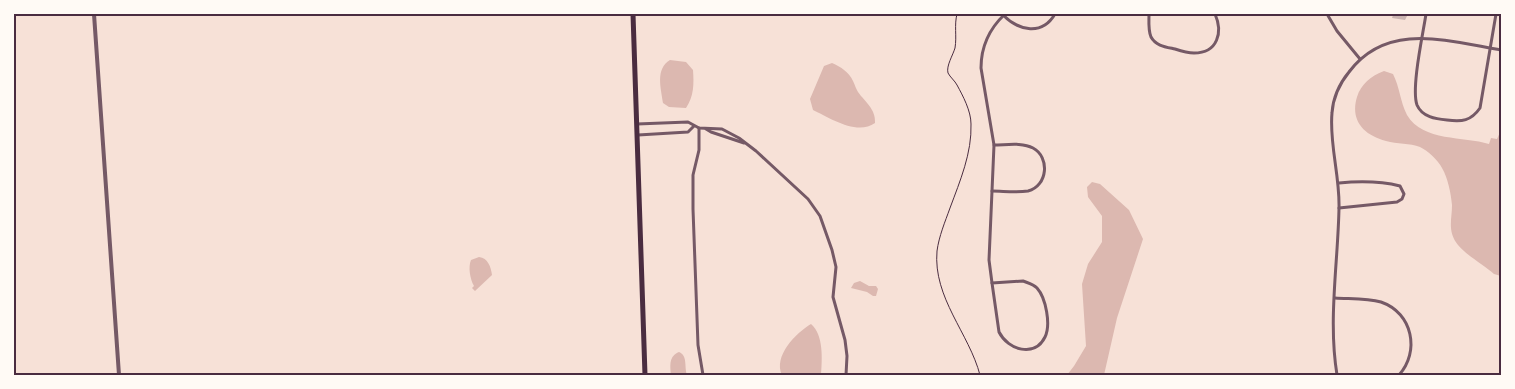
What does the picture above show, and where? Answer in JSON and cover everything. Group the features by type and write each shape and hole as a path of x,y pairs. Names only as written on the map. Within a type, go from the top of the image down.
{"main road":[{"path":"633,14 646,375"}],"street":[{"path":"94,14 119,375"},
{"path":"992,283 1023,281 1036,286 1041,294 1045,306 1047,329 1046,334 1033,349 1019,350 1009,345 999,332 992,283 989,260 994,145 981,68 981,57 988,34 994,24 1004,14 1016,25 1030,29 1047,24 1055,14"},
{"path":"1149,14 1150,34 1156,43 1163,47 1194,53 1204,52 1215,43 1219,30 1215,14"},
{"path":"1327,14 1337,32 1360,59"},
{"path":"1426,14 1415,87 1417,104 1426,115 1437,119 1458,122 1472,118 1480,108 1496,14"},
{"path":"1338,375 1334,331 1339,183 1332,130 1332,113 1334,102 1344,79 1360,59 1374,49 1400,39 1423,38 1501,50"},
{"path":"636,124 688,122 699,128 722,129 740,138 745,144"},
{"path":"637,136 688,132 694,126"},
{"path":"699,128 694,175 693,209 698,346 703,375"},
{"path":"706,128 711,132 745,144 756,151 817,209 823,222 836,267 833,297 848,356 846,375"},
{"path":"992,191 1029,190 1038,186 1045,169 1044,160 1035,149 1020,144 994,145"},
{"path":"1339,183 1392,184 1400,186 1404,194 1402,199 1397,202 1339,208"},
{"path":"1335,298 1373,300 1391,306 1404,319 1411,335 1411,352 1404,369 1399,375"}],"path":[{"path":"957,14 955,22 955,47 947,70 956,83 970,112 971,124 964,173 943,226 937,251 942,291 980,375"}],"shaded area":[{"path":"670,60 686,62 693,70 693,90 686,108 669,107 663,103 660,79 662,68"},
{"path":"832,63 842,68 849,75 858,92 872,110 875,123 868,127 852,127 813,110 810,99 824,66"},
{"path":"1384,71 1393,74 1407,115 1414,124 1423,130 1445,137 1489,144 1491,138 1497,139 1501,130 1501,276 1494,274 1461,249 1452,235 1452,205 1449,186 1444,172 1435,159 1420,147 1378,138 1365,131 1360,125 1355,113 1359,92 1367,81"},
{"path":"1092,182 1100,184 1129,210 1143,239 1117,318 1104,375 1067,375 1086,346 1082,284 1088,264 1102,242 1102,216 1088,197 1087,187"},
{"path":"479,257 487,261 492,275 475,291 472,288 474,286 470,266 471,260"},
{"path":"860,281 869,286 876,286 878,289 876,296 851,288 854,283"},
{"path":"811,324 818,334 820,341 822,355 821,375 782,375 780,368 783,353 793,339"},
{"path":"679,352 684,356 687,375 671,375 670,364 672,358"}],"building":[{"path":"1389,14 1408,14 1405,20 1392,18 1393,15"}]}
